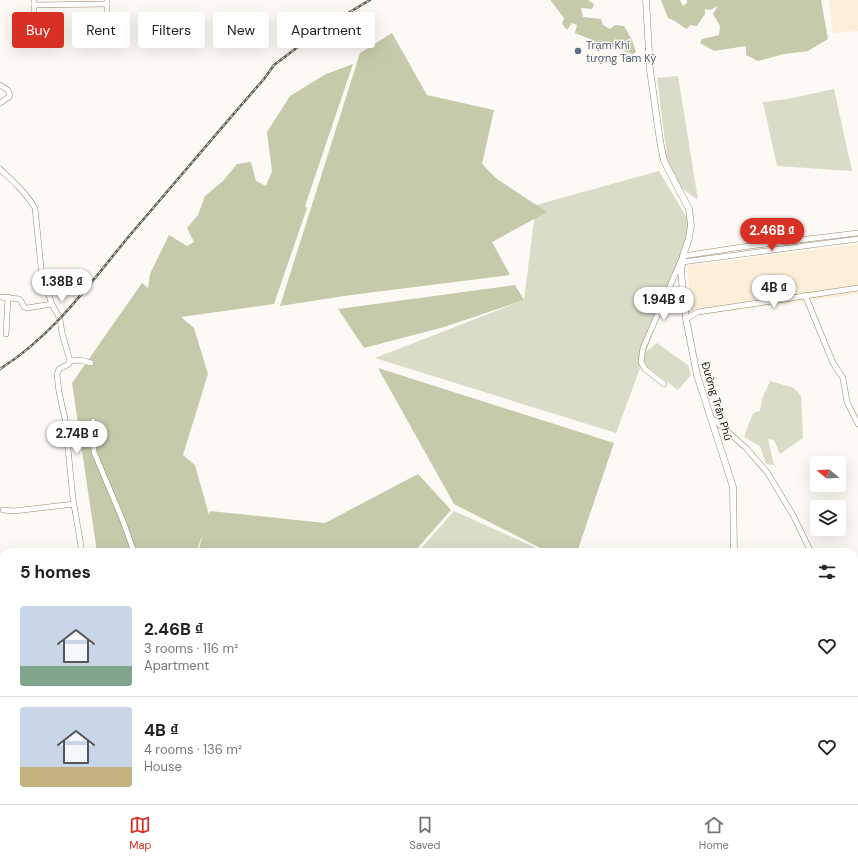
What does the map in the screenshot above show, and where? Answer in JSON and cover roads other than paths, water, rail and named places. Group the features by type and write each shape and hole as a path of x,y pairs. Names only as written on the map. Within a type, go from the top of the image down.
{"main road":[{"name":"Đường Trần Phú","path":"646,0 650,70 664,161 689,209 690,216 690,238 683,259 681,272 686,318 697,376 733,487 734,548"}],"street":[{"path":"34,2 107,2"},
{"path":"0,85 8,90 10,95 0,103"},
{"path":"0,169 31,200 37,213 40,268 42,277 52,304 60,319 62,333 70,361"},
{"path":"683,259 742,247 858,233"},
{"path":"683,259 858,239"},
{"path":"664,384 645,369 641,362 643,348 683,259"},
{"path":"686,318 698,312 858,288"},
{"path":"805,295 834,363 843,378 847,402 858,424"},
{"path":"0,297 19,299 24,307 27,308 52,304"},
{"path":"6,334 8,297"},
{"path":"81,548 74,504 65,419 58,392 58,375 59,369 69,364 70,361 81,360 92,363"},
{"path":"711,417 746,448 767,472 809,548"},
{"path":"93,421 94,452 133,548"},
{"path":"3,510 14,511 74,504"}],"railway":[{"path":"0,369 37,340 86,290 130,235 264,79 274,65 323,28 370,0"}],"place":[{"name":"Trạm Khí tượng Tam Kỳ","path":"578,51"}]}
